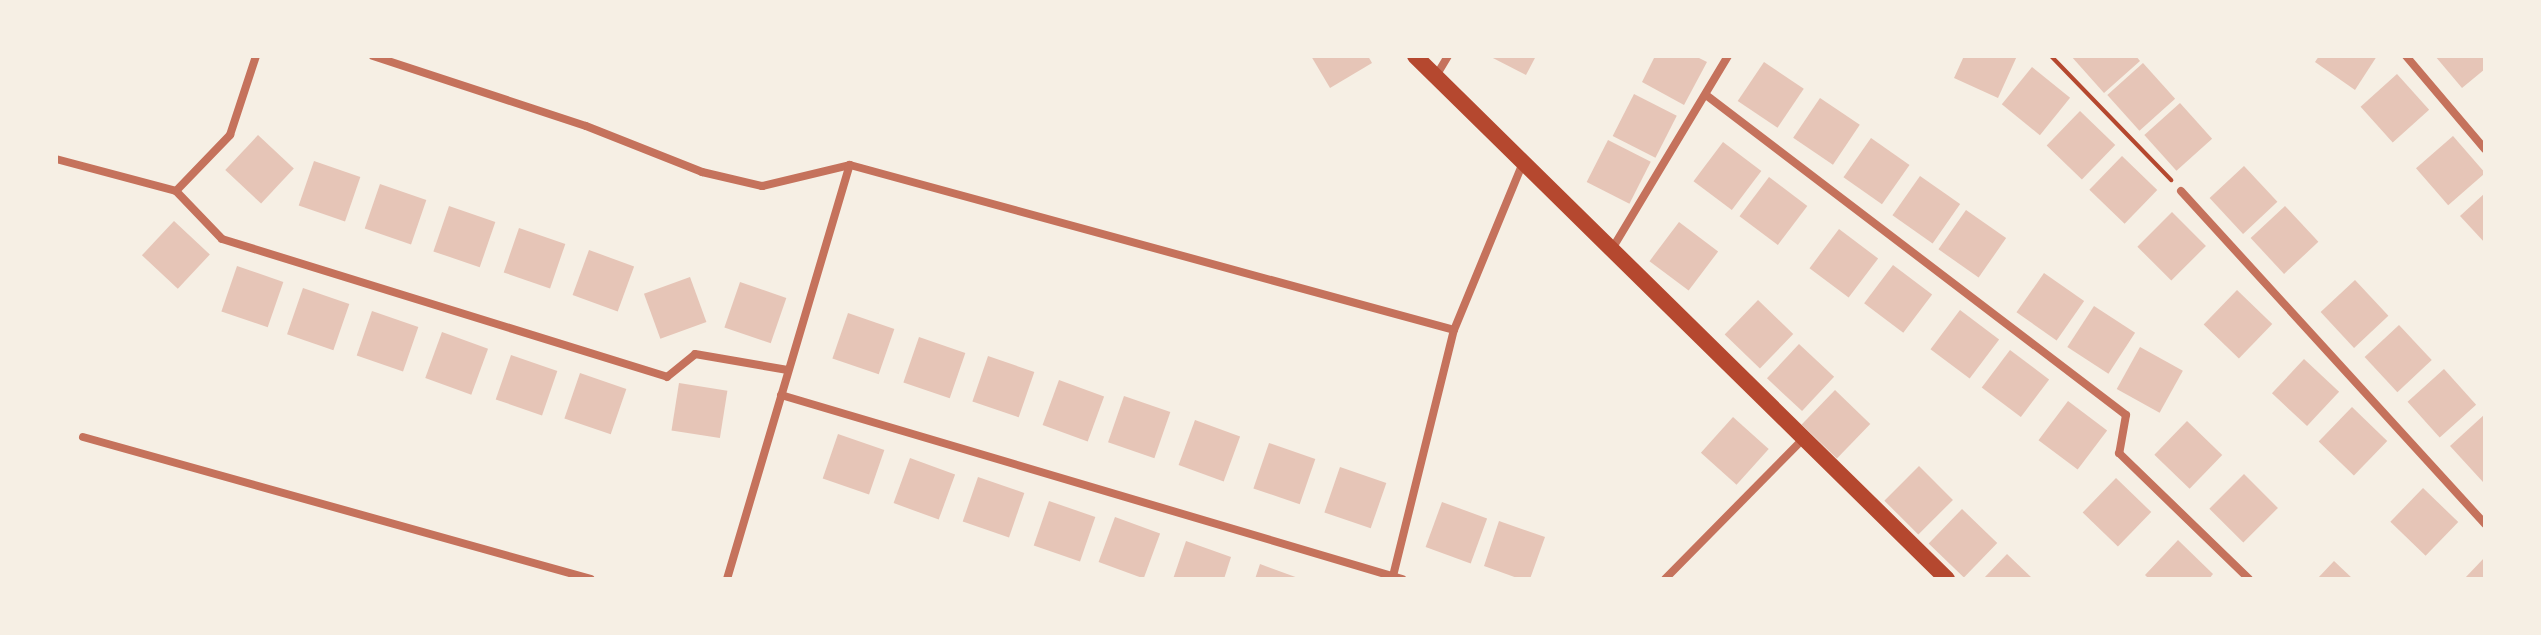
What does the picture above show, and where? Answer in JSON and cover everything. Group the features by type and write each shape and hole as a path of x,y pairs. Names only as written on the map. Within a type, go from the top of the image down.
{"main road":[{"path":"1415,56 1947,579"}],"street":[{"path":"176,191 230,135 256,56"},
{"path":"373,56 586,126 702,172 762,186 850,165 1454,330"},
{"path":"1436,77 1448,56"},
{"path":"1612,249 1728,56"},
{"path":"2406,56 2485,149"},
{"path":"1706,95 2126,415 2119,453 2249,579"},
{"path":"56,159 176,191 222,239 667,377 695,354 788,370"},
{"path":"1393,576 1454,330 1523,162"},
{"path":"727,579 850,165"},
{"path":"2181,191 2485,524"},
{"path":"781,395 1402,579"},
{"path":"83,437 591,579"},
{"path":"1665,579 1804,438"}],"path":[{"path":"2051,56 2181,191"}],"building":[{"path":"1311,56 1368,56 1372,63 1330,88"},
{"path":"1489,56 1536,56 1526,75"},
{"path":"1655,56 1695,56 1707,62 1684,105 1642,82"},
{"path":"1964,56 2017,56 1998,98 1954,78"},
{"path":"2071,56 2136,56 2140,61 2104,93"},
{"path":"2319,56 2377,56 2355,90 2315,62"},
{"path":"2435,56 2485,56 2485,69 2462,88"},
{"path":"1764,62 1804,89 1778,128 1738,101"},
{"path":"2143,63 2175,99 2139,131 2107,95"},
{"path":"2032,67 2070,98 2040,135 2002,104"},
{"path":"2397,74 2429,110 2393,142 2361,107"},
{"path":"1634,94 1677,116 1655,158 1613,136"},
{"path":"1820,98 1860,125 1833,165 1793,138"},
{"path":"2180,103 2212,139 2176,171 2144,135"},
{"path":"2080,111 2115,145 2082,180 2047,146"},
{"path":"258,135 294,168 261,204 225,170"},
{"path":"2453,136 2485,173 2448,205 2416,168"},
{"path":"1871,138 1910,165 1882,204 1843,177"},
{"path":"1608,140 1651,162 1629,204 1587,182"},
{"path":"1723,142 1761,171 1732,210 1694,181"},
{"path":"2122,156 2157,190 2125,224 2089,190"},
{"path":"314,161 360,177 345,221 299,205"},
{"path":"2244,166 2277,202 2243,234 2210,198"},
{"path":"1920,176 1960,204 1933,243 1892,215"},
{"path":"1769,177 1807,206 1778,245 1740,216"},
{"path":"380,184 426,200 411,244 365,228"},
{"path":"2485,193 2485,243 2460,216"},
{"path":"449,206 495,222 480,267 433,251"},
{"path":"2285,206 2318,242 2284,274 2251,238"},
{"path":"1966,210 2006,238 1979,277 1938,249"},
{"path":"2172,212 2206,246 2171,281 2137,247"},
{"path":"174,221 210,254 178,289 142,255"},
{"path":"1679,222 1718,251 1689,291 1650,261"},
{"path":"519,228 565,244 550,288 504,272"},
{"path":"1839,229 1878,258 1849,298 1810,268"},
{"path":"589,250 634,266 618,312 573,295"},
{"path":"1893,265 1932,294 1903,333 1864,303"},
{"path":"237,266 283,282 268,327 221,311"},
{"path":"2044,273 2084,301 2057,340 2016,312"},
{"path":"690,277 706,322 660,339 644,294"},
{"path":"2355,280 2388,316 2354,348 2321,312"},
{"path":"740,282 786,298 771,343 724,327"},
{"path":"303,288 349,304 333,350 287,334"},
{"path":"2237,290 2272,324 2239,359 2204,325"},
{"path":"1758,300 1793,334 1760,369 1725,335"},
{"path":"2094,306 2135,333 2108,374 2067,347"},
{"path":"1960,310 1999,339 1970,379 1931,349"},
{"path":"372,311 418,327 403,371 357,355"},
{"path":"848,313 894,329 879,374 832,358"},
{"path":"2399,325 2432,360 2397,392 2365,357"},
{"path":"442,332 488,349 471,395 425,378"},
{"path":"919,337 965,353 950,398 903,382"},
{"path":"1799,344 1834,377 1802,411 1767,378"},
{"path":"2140,347 2183,371 2160,413 2117,389"},
{"path":"2010,350 2049,379 2021,417 1982,388"},
{"path":"511,355 557,371 542,415 496,399"},
{"path":"988,356 1034,372 1019,417 972,401"},
{"path":"2304,359 2339,392 2307,426 2272,393"},
{"path":"2444,369 2476,405 2440,437 2408,402"},
{"path":"580,373 626,389 611,434 564,418"},
{"path":"1059,380 1104,396 1088,442 1043,425"},
{"path":"679,383 727,391 720,438 671,430"},
{"path":"1835,390 1870,424 1837,459 1802,425"},
{"path":"1124,396 1170,412 1154,458 1108,442"},
{"path":"2068,401 2107,430 2078,470 2039,440"},
{"path":"2352,407 2387,441 2354,476 2319,442"},
{"path":"2485,414 2485,480 2483,482 2450,446"},
{"path":"1733,417 1769,449 1737,485 1701,453"},
{"path":"1195,420 1240,436 1224,482 1179,465"},
{"path":"2187,421 2222,455 2190,489 2154,455"},
{"path":"838,434 884,450 869,494 823,478"},
{"path":"1269,443 1315,459 1300,504 1253,488"},
{"path":"910,458 955,474 939,520 894,503"},
{"path":"1919,466 1953,500 1918,535 1884,501"},
{"path":"1340,467 1386,483 1371,528 1324,512"},
{"path":"2244,474 2278,508 2243,543 2209,509"},
{"path":"978,477 1024,493 1009,537 963,521"},
{"path":"2116,478 2151,512 2118,547 2083,513"},
{"path":"2423,488 2458,522 2426,556 2390,522"},
{"path":"1049,501 1095,517 1080,561 1034,545"},
{"path":"1442,502 1487,518 1471,564 1426,547"},
{"path":"1962,509 1997,543 1964,578 1929,544"},
{"path":"1115,517 1160,533 1144,579 1099,562"},
{"path":"1499,521 1545,537 1530,579 1520,579 1484,566"},
{"path":"2178,540 2213,574 2209,579 2149,579 2145,575"},
{"path":"1186,541 1231,557 1224,579 1173,579"},
{"path":"2007,554 2033,579 1983,579"},
{"path":"2485,557 2485,579 2464,579"},
{"path":"2334,561 2353,579 2317,579"},
{"path":"1260,564 1301,579 1255,579"}]}
